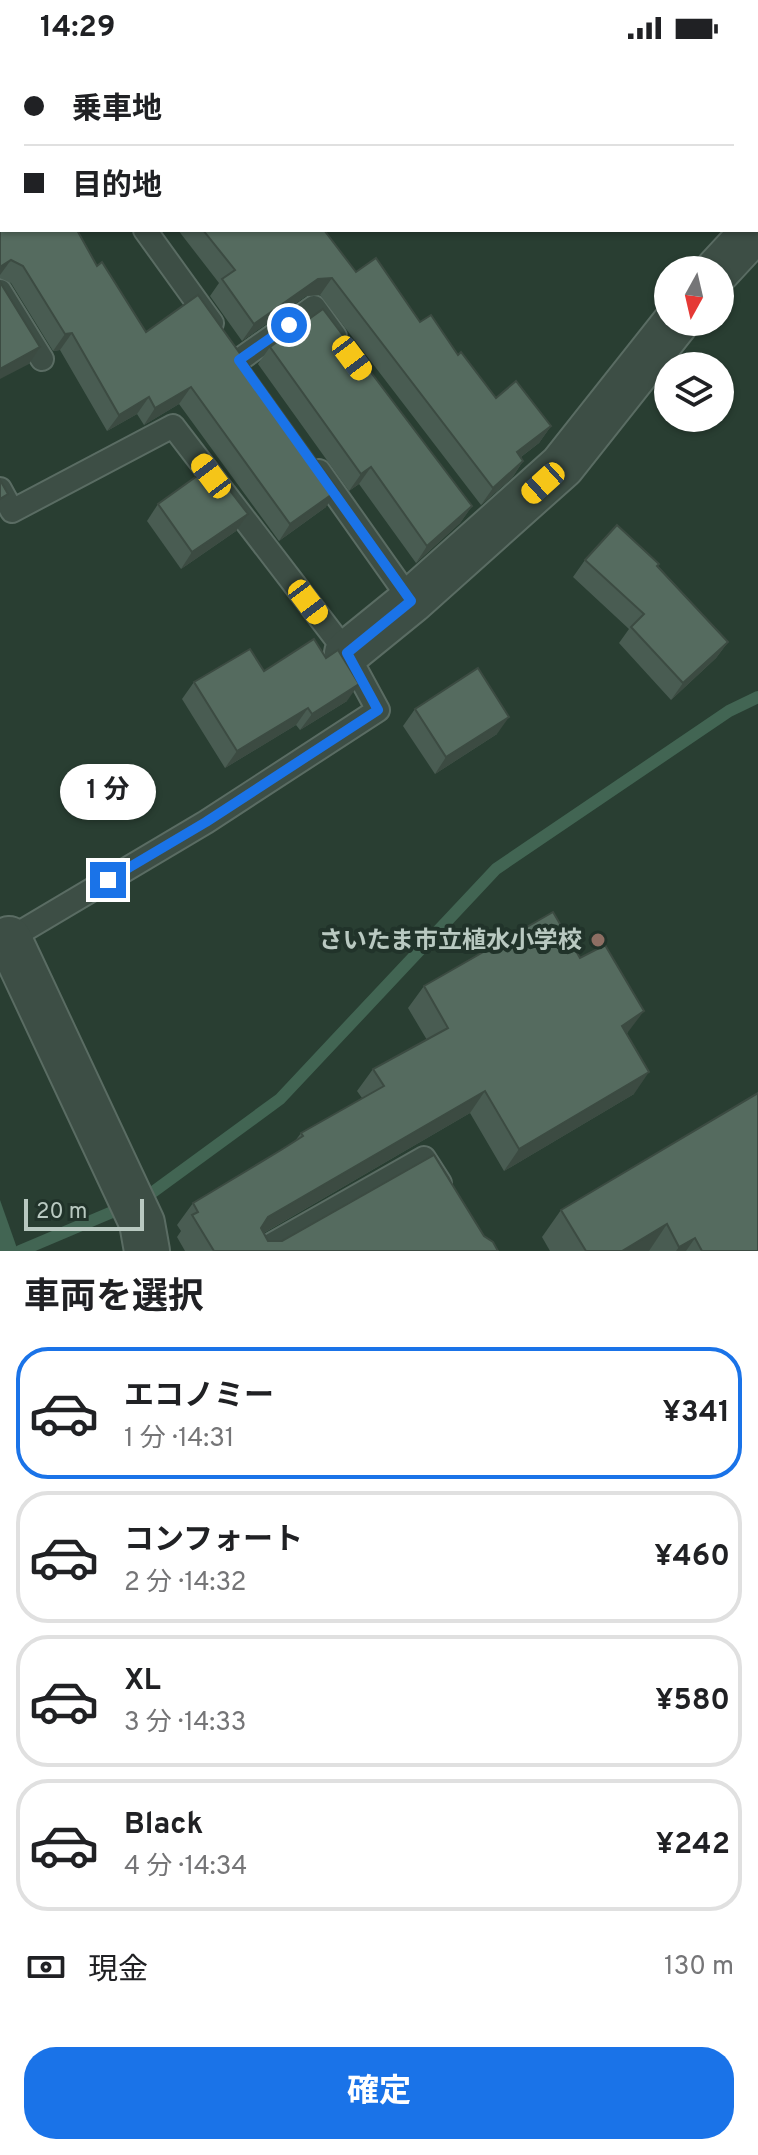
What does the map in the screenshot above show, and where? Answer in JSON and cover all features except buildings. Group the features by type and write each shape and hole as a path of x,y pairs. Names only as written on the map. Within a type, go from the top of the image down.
{"street":[{"path":"731,256 752,232"},
{"path":"347,653 411,601 481,528 562,466 665,336"},
{"path":"9,939 142,1223 147,1251"}],"lane":[{"path":"146,232 244,367 314,307 352,358"},
{"path":"0,291 42,359"},
{"path":"0,489 12,511 173,426 347,653 378,710 206,822 9,939"},
{"path":"303,449 411,601"},
{"path":"260,1251 424,1158 449,1198"}],"shaded area":[{"path":"0,1200 18,1251 0,1251"}],"waterway":[{"path":"142,1200 280,1099 496,869 729,711 758,697"},
{"path":"20,1251 124,1207"}],"place":[{"name":"さいたま市立植水小学校","path":"598,940"}],"route":[{"path":"108,880 206,822 378,710 347,653 411,601 239,360 289,325"}]}
